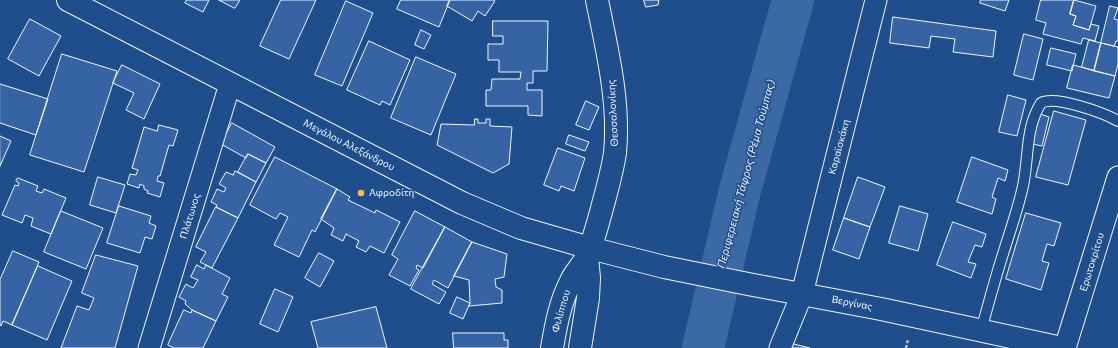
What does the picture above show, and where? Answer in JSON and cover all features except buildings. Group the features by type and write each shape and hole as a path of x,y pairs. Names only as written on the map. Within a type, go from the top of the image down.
{"street":[{"name":"Μεγάλου Αλεξάνδρου","path":"68,0 479,211 588,252 641,260"},
{"name":"Θεσσαλονίκης","path":"588,252 601,212 612,169 616,133 609,55 597,0"},
{"name":"Καραϊσκάκη","path":"780,348 802,294 876,0"},
{"name":"Πλάτωνος","path":"149,348 230,84"},
{"name":"Ερωτοκρίτου","path":"1066,348 1118,177"},
{"name":"Φιλίππου","path":"552,348 559,311 566,290 588,252"},
{"path":"580,348 588,298 588,252"},
{"name":"Βεργίνας","path":"641,260 664,267 881,309 1062,348"}],"lane":[{"path":"981,331 993,285 1018,204 1026,173 1028,144 1032,124 1041,102 1057,100 1102,112 1118,121"}],"waterway":[{"name":"Περιφερειακή Τάφρος (Ρέμα Τούμπας)","path":"703,348 740,190 793,0"}],"place":[{"name":"Αφροδίτη","path":"361,193"}]}
